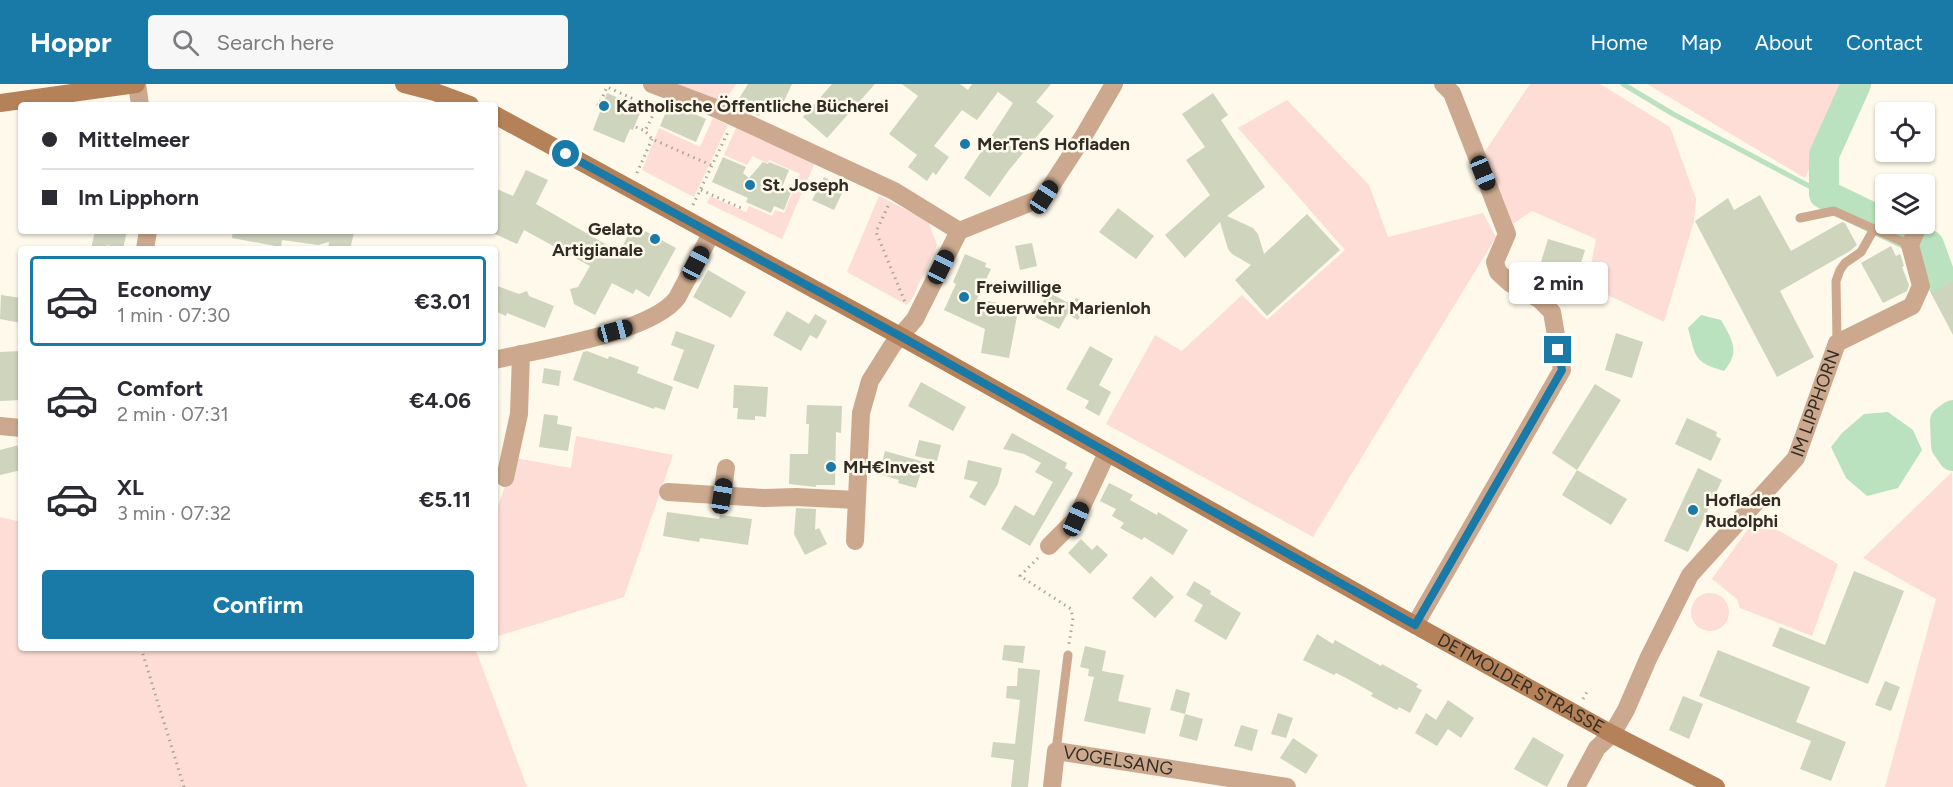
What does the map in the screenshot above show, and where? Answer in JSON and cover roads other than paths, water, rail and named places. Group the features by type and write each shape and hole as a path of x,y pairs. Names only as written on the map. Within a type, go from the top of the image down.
{"street":[{"path":"0,104 137,84 140,102"},
{"path":"404,84 462,102"},
{"path":"652,84 710,106 894,191 958,231"},
{"path":"855,541 861,413 870,381 900,336 915,319 958,231 1044,197 1114,84"},
{"path":"1415,625 1562,370 1552,312 1539,299 1509,283 1498,272 1495,262 1507,234 1452,93 1443,84"},
{"name":"DETMOLDER STRASSE","path":"498,117 900,336 1612,734 1716,787"},
{"path":"498,359 632,327 657,314 674,303 711,234"},
{"path":"1910,245 1915,234"},
{"name":"IM LIPPHORN","path":"1576,787 1597,748 1612,734 1626,710 1648,659 1690,575 1796,458 1837,343 1912,306 1921,286 1910,245"},
{"path":"505,478 519,414 521,354"},
{"path":"0,426 18,428"},
{"path":"1049,546 1076,519 1107,453"},
{"path":"722,496 726,468"},
{"path":"668,492 856,500"},
{"name":"VOGELSANG","path":"1052,787 1056,751 1287,787"}],"lane":[{"path":"1800,218 1834,211 1910,245"},
{"path":"1837,343 1836,280 1845,263 1861,252 1874,229"},
{"path":"1056,751 1068,655"}],"waterway":[{"path":"1623,84 1673,114 1824,194"},
{"path":"1856,84 1824,155 1824,194 1929,245 1944,286 1953,302"},
{"path":"1953,415 1945,421 1946,446 1953,456"}],"place":[{"name":"Katholische Öffentliche Bücherei","path":"604,106"},
{"name":"MerTenS Hofladen","path":"965,144"},
{"name":"St. Joseph","path":"750,185"},
{"name":"Gelato Artigianale","path":"655,239"},
{"name":"Freiwillige Feuerwehr Marienloh","path":"964,297"},
{"name":"MH€Invest","path":"831,467"},
{"name":"Hofladen Rudolphi","path":"1693,510"}]}
